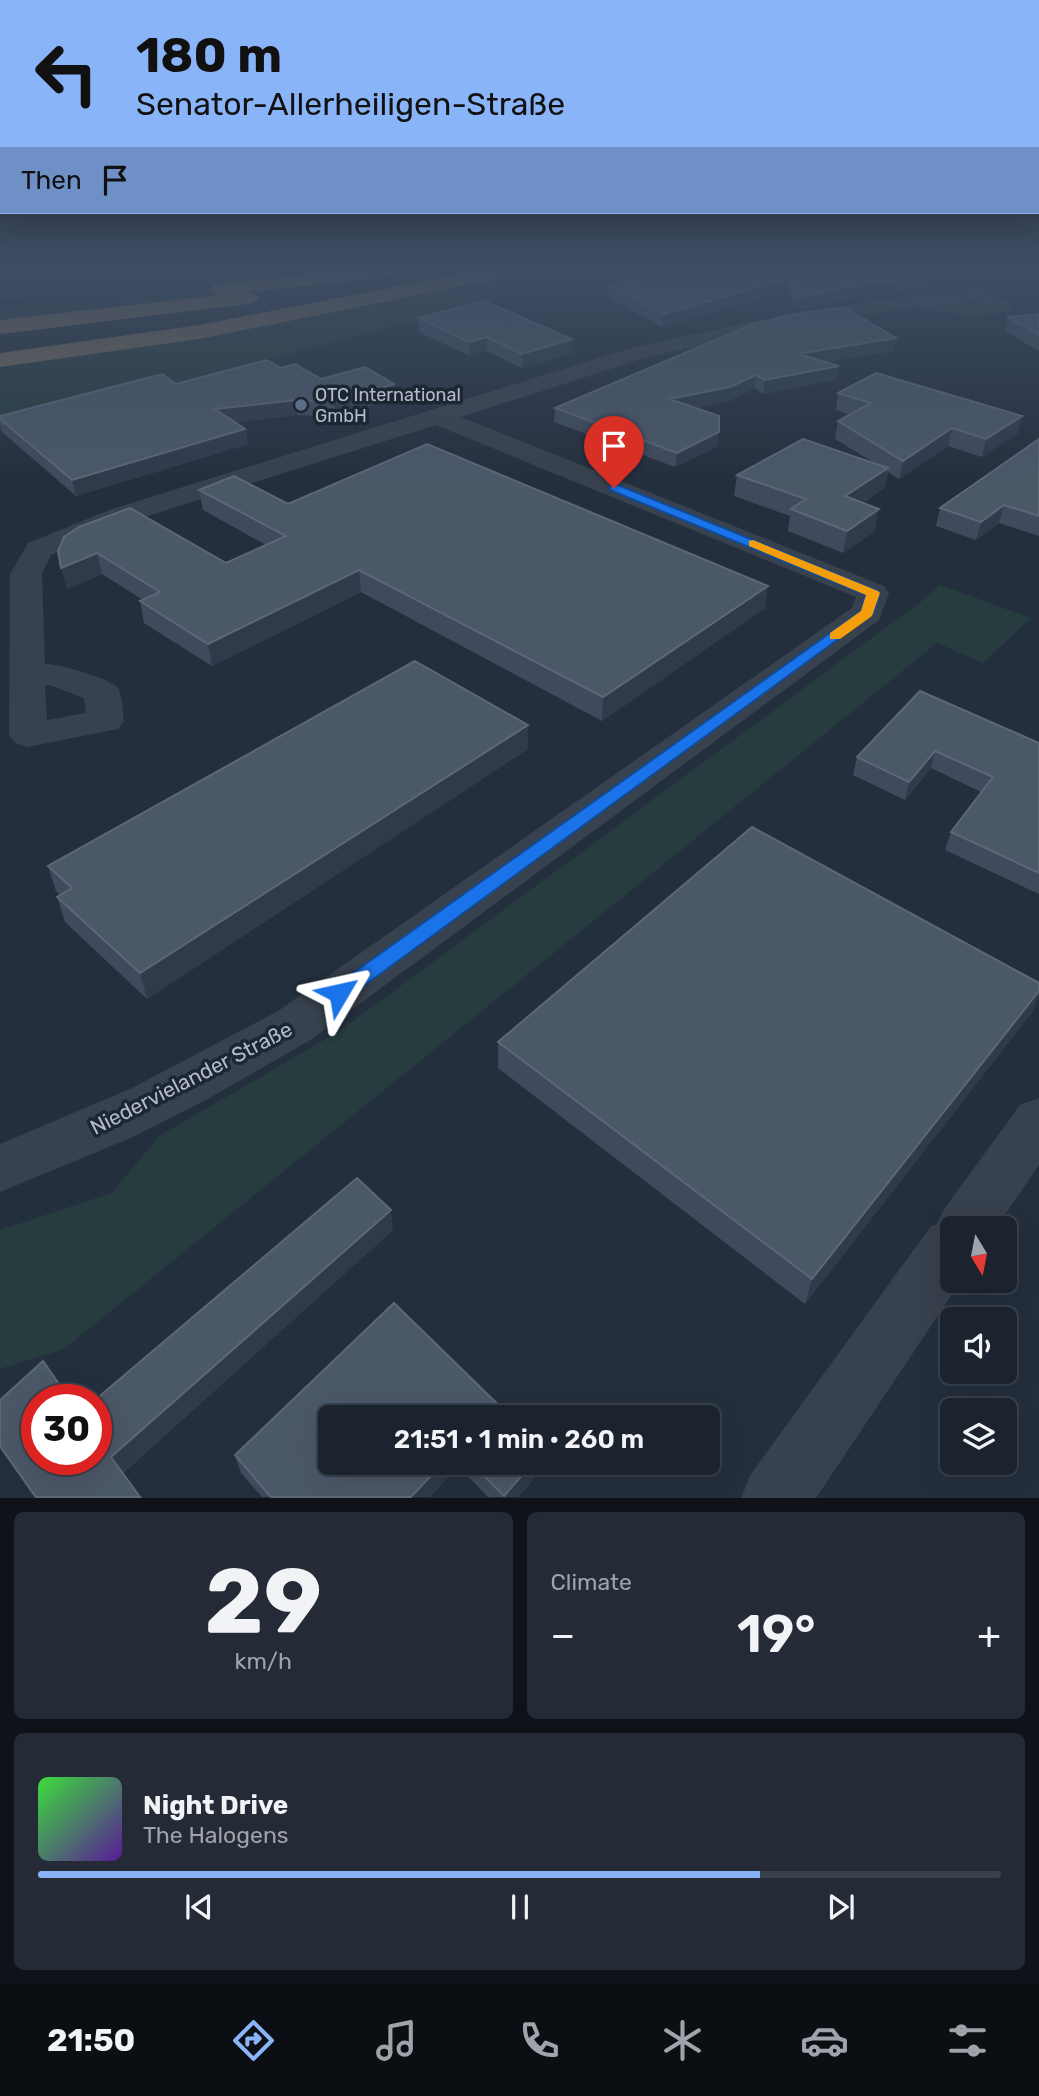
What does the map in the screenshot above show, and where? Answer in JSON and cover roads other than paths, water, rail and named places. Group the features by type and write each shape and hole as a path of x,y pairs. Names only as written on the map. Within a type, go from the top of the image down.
{"highway":[{"path":"0,360 136,341"}],"street":[{"path":"27,678 26,574 39,549 122,515 580,371 690,341"},
{"name":"Niedervielander Straße","path":"0,1168 86,1133 212,1073 295,1025 867,613 873,593 437,416"},
{"path":"972,1216 1039,1121"},
{"path":"775,1497 940,1262"}],"place":[{"name":"OTC International GmbH","path":"301,405"}]}
